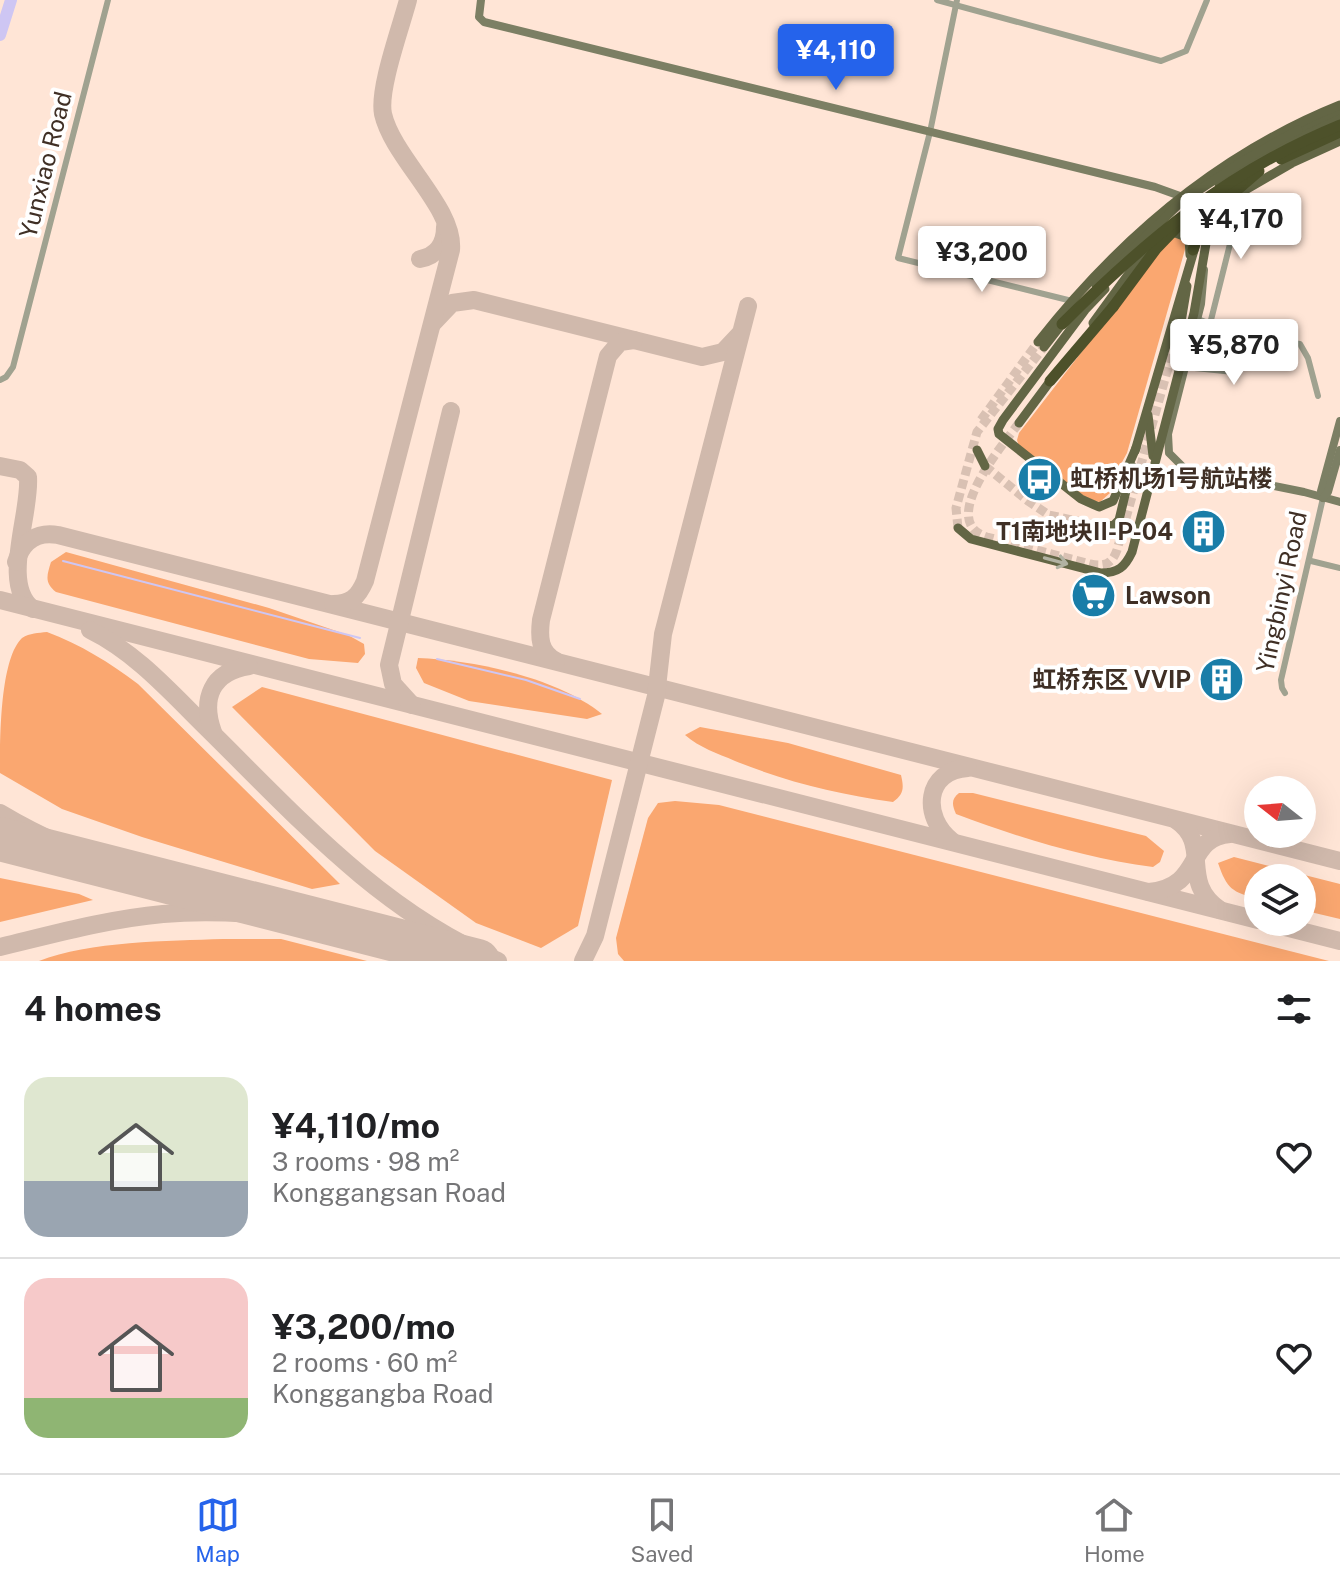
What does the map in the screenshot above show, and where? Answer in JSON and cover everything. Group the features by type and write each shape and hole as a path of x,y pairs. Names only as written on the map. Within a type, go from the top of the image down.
{"highway":[{"path":"1062,324 1170,224 1234,179 1340,122"},
{"path":"1198,252 1200,228 1210,209 1234,186 1289,155 1340,132"},
{"path":"1218,214 1230,196 1259,171"},
{"path":"1050,381 1169,235 1234,179"}],"main road":[{"path":"1340,105 1314,115 1238,155 1180,196 1125,246 1072,301 1041,344 1119,260 1181,202 1243,161 1298,130 1340,112"},
{"path":"1136,448 1113,501 1099,507 1087,504 1003,439 999,434 1000,425 1085,310 1184,209 1281,146 1340,122"},
{"path":"1181,322 1201,234 1218,214 1244,189 1316,150 1340,141"},
{"path":"1019,423 1155,238 1175,231 1189,238 1188,266 1136,448 1119,520 1105,527"},
{"path":"1188,266 1198,252"},
{"path":"958,528 971,539 1101,573 1123,568 1132,552 1194,313 1198,252"},
{"path":"1044,365 1060,335 1072,301"},
{"path":"1148,408 1154,463"},
{"path":"977,450 985,466"}],"street":[{"name":"Yunxiao Road","path":"0,380 13,367 108,0"},
{"path":"481,0 478,10 480,20 1155,187 1180,196"},
{"path":"937,0 1161,61 1186,51 1207,0"},
{"path":"957,3 930,132 898,258 1072,301"},
{"path":"1210,324 1244,189"},
{"path":"1198,252 1205,277 1198,319 1167,444 1174,459 1184,468 1304,492 1340,495"},
{"path":"1198,319 1273,350 1286,351 1293,343 1300,344 1308,358 1318,396"},
{"path":"1185,367 1234,372 1247,361 1273,350"},
{"name":"Yingbinyi Road","path":"1285,693 1281,680 1311,561 1340,421"},
{"name":"Yingbinyi Road","path":"1324,494 1340,450"},
{"path":"1324,494 1340,502"},
{"path":"1311,561 1340,568"}],"shaded area":[{"path":"1172,235 1188,239 1127,453 1115,475 1110,493 1100,502 1086,500 1019,447 1019,433"},
{"path":"66,552 269,608 348,635 364,644 365,654 358,663 309,659 56,592 48,582 48,571 51,562"},
{"path":"47,632 94,655 138,684 340,884 312,889 142,837 62,809 0,773 3,700 9,663 22,638"},
{"path":"418,658 515,673 563,690 602,714 587,719 469,701 424,683 416,668"},
{"path":"262,687 612,780 578,926 541,948 476,923 375,851 232,707"},
{"path":"700,727 788,743 901,775 902,790 893,802 793,781 709,750 685,735"},
{"path":"959,793 973,793 1146,836 1164,851 1160,862 1153,867 1053,846 956,814 953,802"},
{"path":"675,801 719,805 1329,961 624,961 618,954 616,938 648,818 658,803"},
{"path":"1234,857 1261,864 1244,864 1244,895 1228,884 1218,863"},
{"path":"0,878 79,894 93,900 0,922"},
{"path":"1316,878 1340,884 1340,919 1316,913"},
{"path":"281,939 367,961 39,961 105,946"}],"waterway":[{"path":"0,35 11,0"},
{"path":"63,561 360,638"},
{"path":"437,659 526,680 580,699"}],"taxiway":[{"path":"333,604 345,603 353,598 365,581 451,250 450,234 443,217 398,148 383,114 387,74 408,0"},
{"path":"420,259 439,248 445,227"},
{"path":"433,323 452,303 474,300 702,357 723,352 739,335"},
{"path":"583,961 595,936 656,696 663,634 748,306"},
{"path":"556,661 541,644 541,620 608,356 620,342 634,340"},
{"path":"412,705 393,684 389,665 451,411"},
{"path":"0,466 20,470 28,477 18,566 23,598 33,609"},
{"path":"16,562 31,540 43,535 58,535 1340,861"},
{"path":"0,600 1244,916"},
{"path":"90,630 123,650 154,676 309,829 379,890 456,941 498,961"},
{"path":"213,732 208,709 212,689 226,674 249,666"},
{"path":"952,841 935,820 932,796 943,777 968,768"},
{"path":"0,813 68,848 139,874"},
{"path":"1176,820 1193,841 1201,887 1220,910"},
{"path":"1149,892 1167,888 1179,881 1206,844 1216,837 1230,834"},
{"path":"0,840 13,842"},
{"path":"0,947 101,923 163,914 246,914 329,923"},
{"path":"1316,935 1340,941"}],"runway":[{"path":"0,839 478,961"}],"tunnel":[{"path":"1019,423 978,483 969,516 973,529 987,537 1090,564 1107,563 1117,550 1181,322"},
{"path":"981,420 1038,342"},
{"path":"958,528 956,508 977,432 1044,347"},
{"path":"985,466 1049,515 1105,527"}],"place":[{"name":"虹桥机场1号航站楼","path":"1039,479"},
{"name":"T1南地块II-P-04","path":"1204,532"},
{"name":"Lawson","path":"1094,596"},
{"name":"虹桥东区 VVIP","path":"1222,680"}]}
